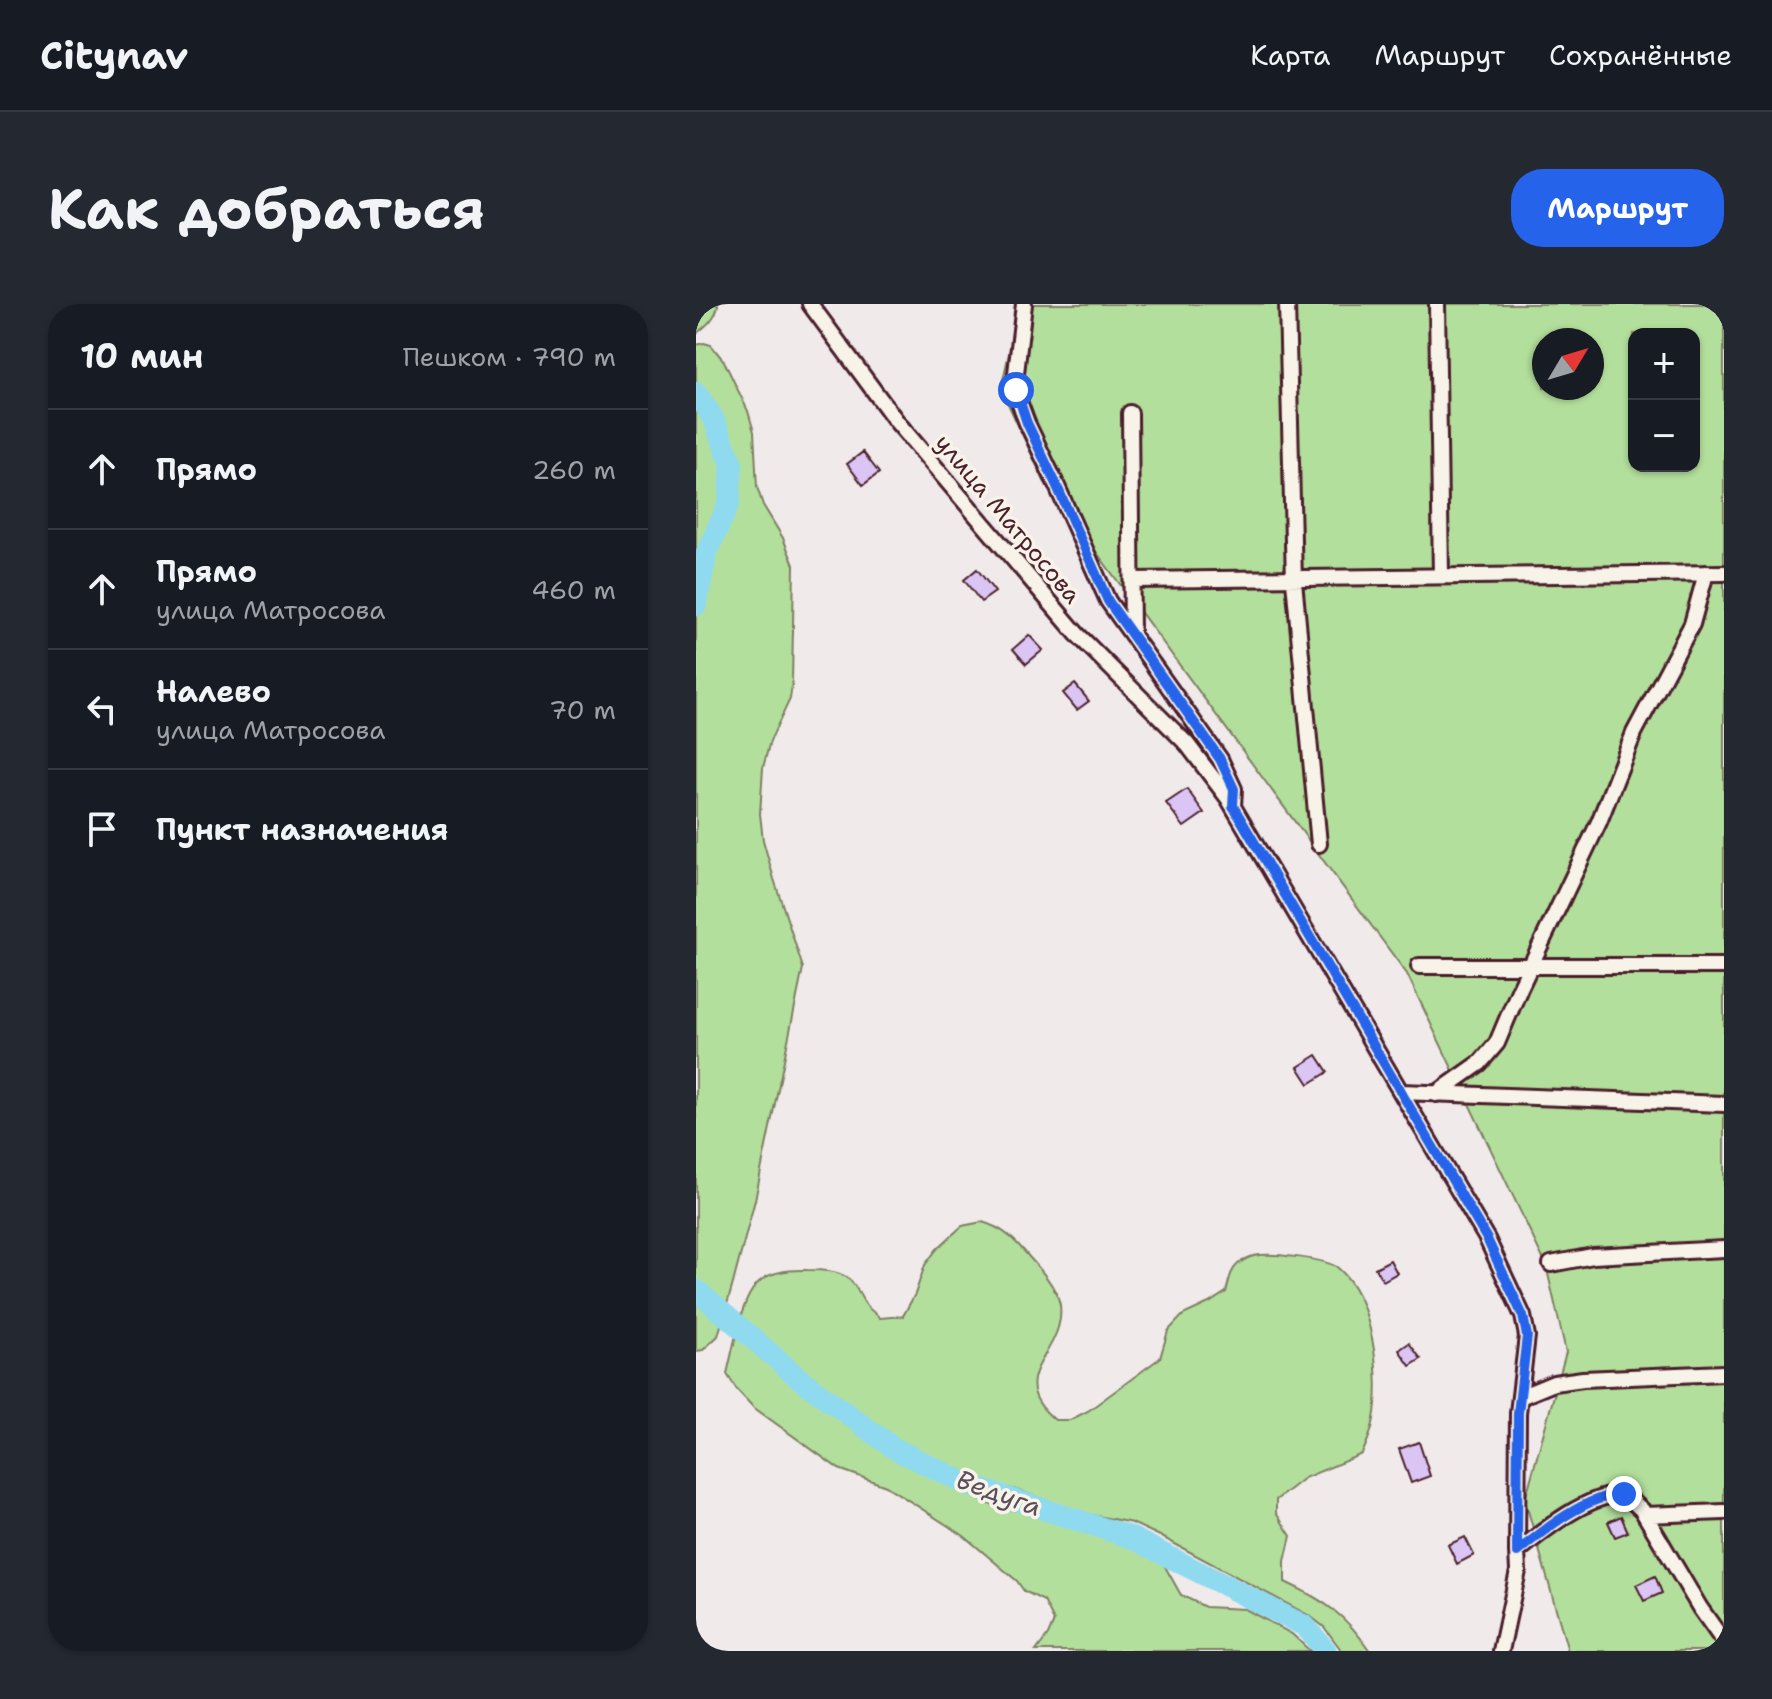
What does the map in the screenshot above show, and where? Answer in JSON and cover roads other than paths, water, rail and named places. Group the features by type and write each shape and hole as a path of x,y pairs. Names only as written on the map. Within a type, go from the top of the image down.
{"street":[{"name":"улица Матросова","path":"810,304 927,458 1077,634 1187,744 1233,806 1487,1239 1523,1316 1527,1336 1520,1397 1518,1571 1501,1651"},
{"path":"1024,304 1015,382 1027,423 1108,601 1220,759 1234,789 1233,806"},
{"path":"1287,304 1294,577 1319,844"},
{"path":"1437,304 1441,576"},
{"path":"1130,413 1132,636"},
{"path":"1436,1094 1473,1069 1497,1043 1599,822 1634,733 1692,624 1706,573"},
{"path":"1132,580 1724,573"},
{"path":"1419,966 1724,966"},
{"path":"1401,1092 1724,1104"},
{"path":"1551,1264 1593,1256 1724,1249"},
{"path":"1520,1397 1554,1383 1583,1379 1724,1373"},
{"path":"1517,1552 1549,1526 1596,1500 1624,1494 1632,1498 1645,1515 1724,1642"},
{"path":"1645,1515 1724,1512"}],"waterway":[{"name":"Ведуга","path":"696,393 713,418 732,464 729,503 707,552 696,605"},
{"name":"Ведуга","path":"696,1290 800,1379 895,1449 971,1486 1130,1537 1305,1626 1326,1651"}]}
